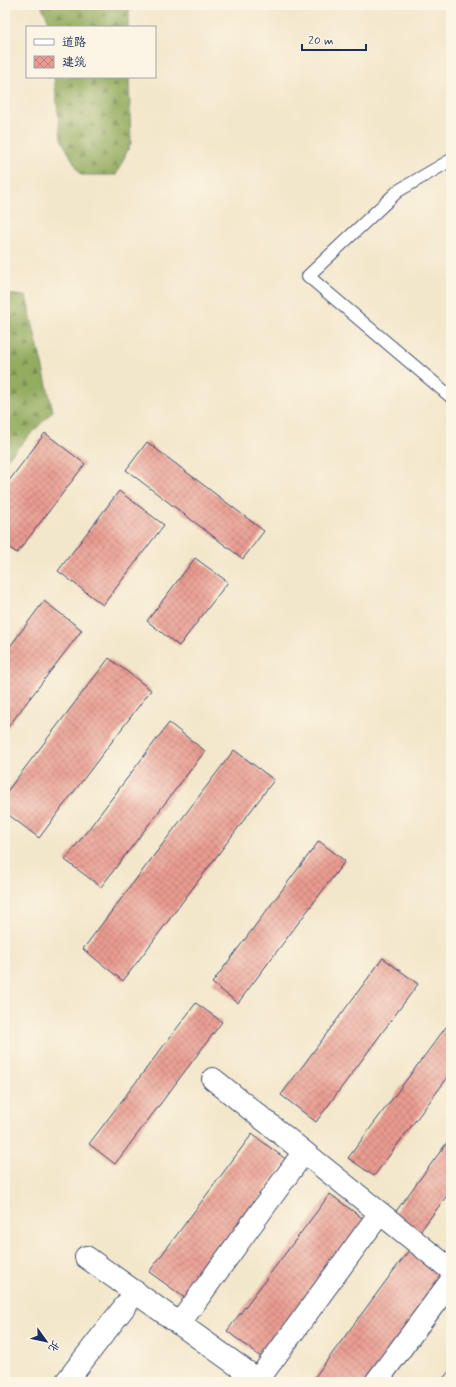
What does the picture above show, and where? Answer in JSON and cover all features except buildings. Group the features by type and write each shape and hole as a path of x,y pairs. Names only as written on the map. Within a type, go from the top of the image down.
{"street":[{"path":"213,1079 451,1270"},
{"path":"179,1324 304,1152"},
{"path":"86,1257 258,1381 380,1214"},
{"path":"376,1382 451,1281"},
{"path":"66,1382 136,1292"}],"lane":[{"path":"451,160 398,191 308,276 451,397"}],"green space":[{"path":"41,5 130,5 128,26 49,26 48,19"},
{"path":"54,78 129,78 131,143 116,175 81,175 61,139"},
{"path":"5,294 26,296 53,411 5,461"}]}
